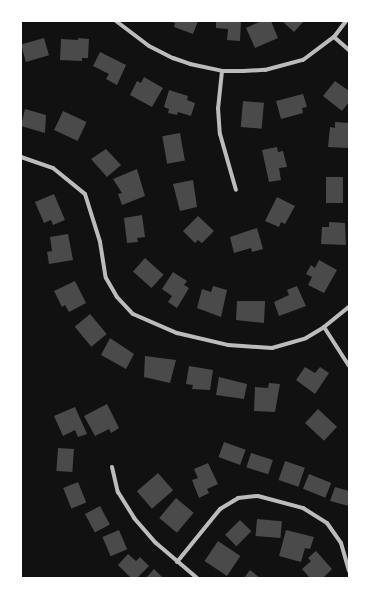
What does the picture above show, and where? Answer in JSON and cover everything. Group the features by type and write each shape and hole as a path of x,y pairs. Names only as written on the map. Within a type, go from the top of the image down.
{"street":[{"path":"116,21 149,46 173,58 190,64 222,71 265,70 286,66 304,60 334,37 346,21"},
{"path":"334,37 349,50"},
{"path":"222,71 218,108 220,134 236,190"},
{"path":"21,157 53,168 85,194 100,242 106,278 117,297 133,314 177,333 236,346 272,348 287,346 324,327 349,306"},
{"path":"324,327 349,366"},
{"path":"112,467 118,492 134,518 177,562 197,578"},
{"path":"177,562 220,509 238,498 258,496 303,508 327,523 341,543 349,571"}],"building":[{"path":"170,21 198,21 193,34 174,27 175,23"},
{"path":"216,21 241,21 240,41 227,40 228,29 216,28"},
{"path":"261,21 271,21 278,38 255,48 246,28"},
{"path":"282,21 304,21 294,32"},
{"path":"44,38 49,55 26,62 21,45"},
{"path":"78,38 89,39 88,58 82,58 82,61 60,60 61,39 78,40"},
{"path":"100,52 126,65 117,85 106,79 109,74 93,66"},
{"path":"144,77 163,88 152,107 130,95 137,81 141,83"},
{"path":"335,81 349,91 349,102 342,111 323,96"},
{"path":"169,90 188,96 187,100 195,103 191,116 178,112 177,115 168,113 169,109 164,107"},
{"path":"303,94 307,107 302,108 303,113 281,119 276,101"},
{"path":"243,101 264,103 262,129 241,127"},
{"path":"25,109 46,115 45,133 21,126"},
{"path":"63,111 87,122 78,141 54,130"},
{"path":"335,122 349,123 348,148 328,147 330,127 335,128"},
{"path":"180,133 185,161 167,164 162,136"},
{"path":"277,147 278,152 283,151 287,167 279,168 281,180 269,182 262,150"},
{"path":"106,149 121,165 107,177 91,159"},
{"path":"137,169 145,196 122,205 118,194 122,193 113,179"},
{"path":"326,177 343,177 343,203 326,203"},
{"path":"193,180 197,207 180,211 173,184"},
{"path":"54,194 65,220 53,225 51,220 44,223 35,202"},
{"path":"277,197 295,206 285,224 281,222 279,227 265,221"},
{"path":"142,215 145,237 137,238 138,242 127,243 124,218"},
{"path":"198,216 214,231 202,243 198,240 195,243 183,231"},
{"path":"329,222 345,223 346,245 321,244 322,227 329,227"},
{"path":"257,228 263,249 252,252 251,248 234,253 230,237"},
{"path":"68,234 73,260 49,264 47,252 52,251 50,237"},
{"path":"145,258 164,275 152,288 133,271"},
{"path":"319,260 337,270 324,293 308,285 312,277 306,274 311,265 315,268"},
{"path":"173,272 187,281 184,285 189,288 177,308 168,302 172,296 162,289"},
{"path":"75,281 86,303 69,312 65,305 62,307 54,291"},
{"path":"213,286 227,290 221,317 197,308 202,289 211,292"},
{"path":"297,286 306,306 279,316 274,302 289,295 287,290"},
{"path":"237,301 265,301 264,323 236,320"},
{"path":"90,314 107,334 91,347 75,327"},
{"path":"110,338 134,354 126,369 101,355"},
{"path":"145,356 176,360 170,383 144,377"},
{"path":"189,366 213,370 210,390 192,389 193,385 186,384"},
{"path":"305,367 315,373 320,367 329,373 315,394 296,380"},
{"path":"219,377 247,384 244,399 216,395"},
{"path":"269,383 280,384 275,412 254,411 255,387 268,388"},
{"path":"107,404 119,428 111,433 109,429 95,436 84,416"},
{"path":"75,407 87,434 78,437 75,430 63,436 54,416"},
{"path":"318,409 337,427 324,441 305,423"},
{"path":"224,442 246,450 240,465 219,457"},
{"path":"58,448 74,449 72,472 56,471"},
{"path":"251,453 273,460 268,474 246,467"},
{"path":"285,461 305,468 298,487 278,480"},
{"path":"208,463 218,484 207,489 209,493 199,498 192,480 198,478 194,469"},
{"path":"158,473 173,490 152,509 137,491"},
{"path":"309,474 331,483 325,498 303,489"},
{"path":"78,482 86,502 71,508 63,488"},
{"path":"335,487 349,491 349,506 330,501"},
{"path":"176,498 194,513 177,533 159,518"},
{"path":"100,506 110,525 95,533 85,514"},
{"path":"257,519 282,521 280,538 256,536"},
{"path":"240,520 251,531 236,546 225,535"},
{"path":"119,530 127,549 111,556 102,537"},
{"path":"286,530 314,537 310,549 305,548 301,562 279,556"},
{"path":"218,541 240,556 227,576 205,561"},
{"path":"316,551 332,569 323,578 310,578 302,569 311,561 308,558"},
{"path":"128,554 136,561 140,557 149,566 137,578 131,578 118,565"},
{"path":"154,569 162,577 146,578"},
{"path":"250,570 260,578 244,578"}]}
